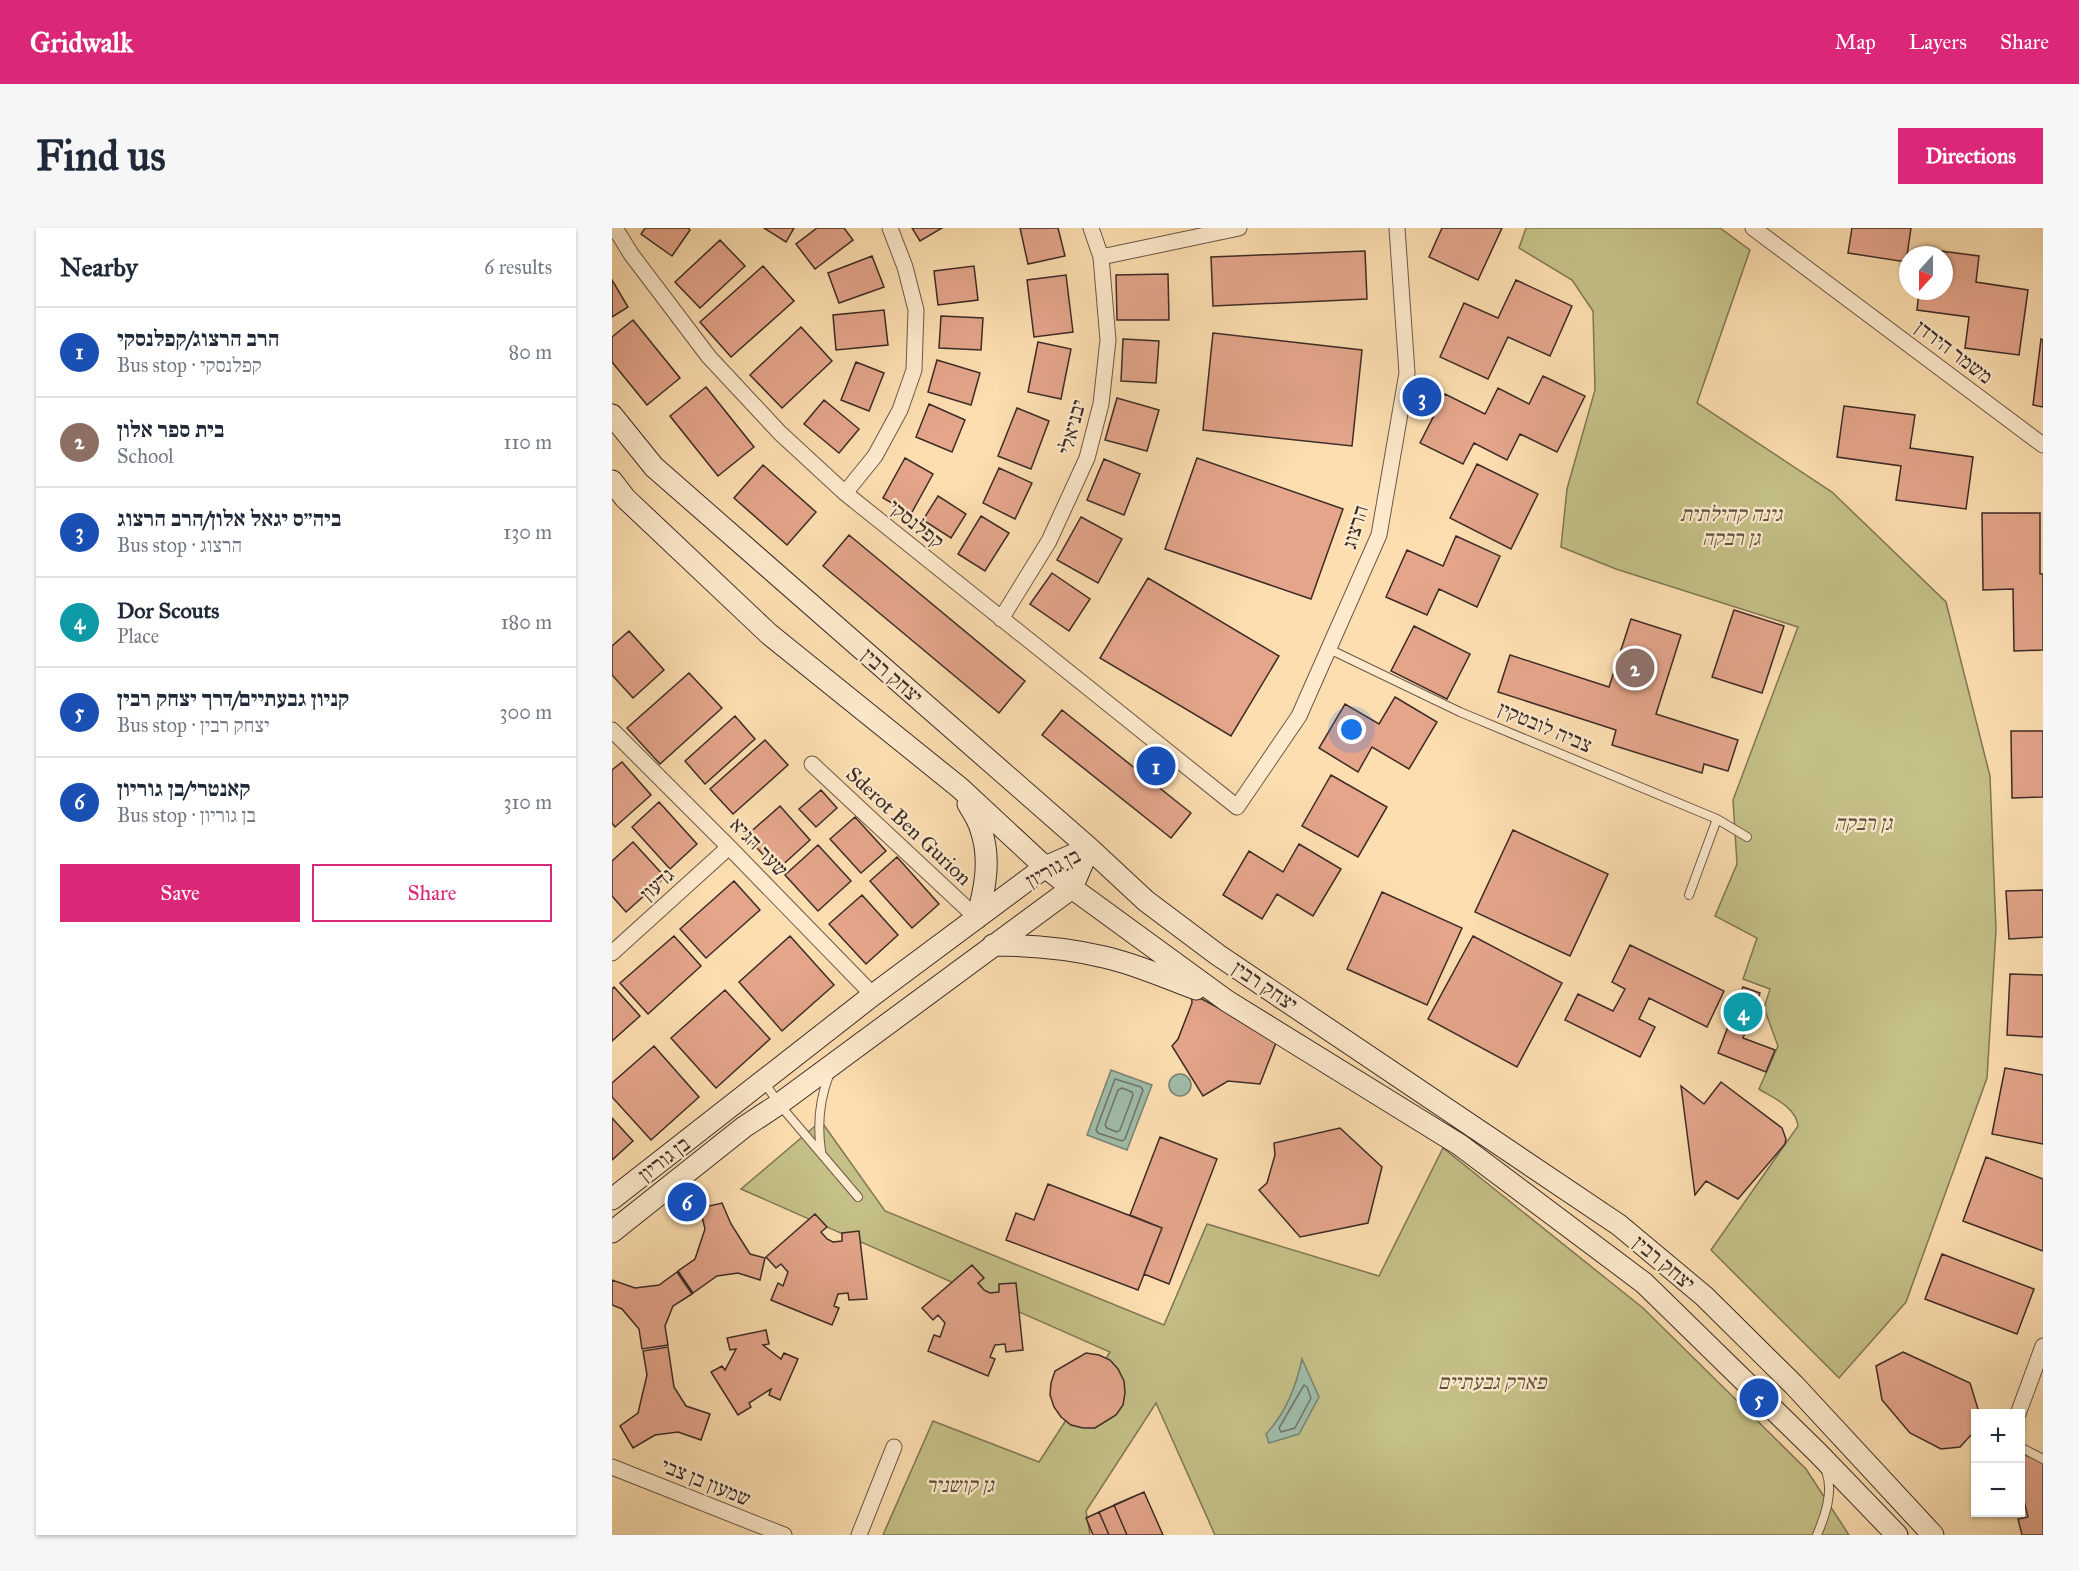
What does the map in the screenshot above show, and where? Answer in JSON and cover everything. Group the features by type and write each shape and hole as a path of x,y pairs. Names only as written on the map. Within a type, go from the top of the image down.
{"main road":[{"name":"יצחק רבין","path":"612,415 654,467 1146,900 1218,955 1619,1225 1704,1296 1794,1385 1933,1535"},
{"name":"יצחק רבין","path":"612,481 625,498 769,634 960,788 1072,888 1227,1001 1460,1145 1644,1283 1818,1453 1897,1535"},
{"path":"960,788 981,828 986,851 985,886 976,918"},
{"name":"בן גוריון","path":"612,1200 873,995 976,918 1046,867 1089,848"},
{"name":"בן גוריון","path":"616,1223 1072,888 1089,848"},
{"path":"993,945 1038,945 1105,957 1227,1001"}],"street":[{"name":"קפלנסקי","path":"615,228 631,254 709,357 780,433 845,494 1237,807"},
{"path":"845,494 875,456 900,410 914,370 916,310 905,267 890,228"},
{"name":"יבניאלי","path":"1001,619 1049,541 1087,458 1101,404 1108,340 1101,257 1091,228"},
{"path":"1101,257 1239,228"},
{"name":"הרצוג","path":"1237,807 1299,716 1379,535 1407,373 1396,228"},
{"name":"משמר הירדן","path":"1753,228 2043,445"},
{"name":"שער הגיא","path":"612,730 873,995"},
{"name":"Sderot Ben Gurion","path":"812,764 976,918"},
{"name":"גדעון","path":"612,953 729,847"},
{"path":"2019,1409 2043,1346"},
{"path":"859,1535 894,1448"},
{"name":"שמעון בן צבי","path":"612,1467 784,1535"}],"lane":[{"name":"צביה לובטקין","path":"1329,649 1460,712 1717,819 1747,837"},
{"path":"1689,895 1717,819"},
{"path":"821,1153 818,1119 820,1105 834,1064"},
{"path":"764,1082 779,1104 858,1197"},
{"path":"2025,1450 2043,1459"},
{"path":"1817,1535 1826,1513 1828,1496 1828,1476 1818,1453"}],"green space":[{"name":"גן רבקה","path":"1526,228 1720,228 1750,250 1697,403 1832,492 1946,602 1990,776 1996,930 1987,1078 1906,1302 1839,1378 1711,1250 1798,1126 1793,1113 1788,1108 1759,1089 1778,1046 1764,1008 1770,989 1743,979 1757,938 1715,916 1737,864 1733,800 1798,627 1616,569 1561,547 1567,489 1595,390 1593,311 1572,280 1519,248"},
{"name":"פארק גבעתיים","path":"821,1121 885,1211 1164,1325 1207,1224 1379,1276 1443,1148 1643,1308 1806,1469 1849,1535 1215,1535 1156,1403 1086,1511 1090,1535 883,1535 933,1421 1039,1462 1110,1352 741,1189"}],"water":[{"path":"1111,1070 1152,1085 1127,1150 1087,1135"},
{"path":"1176,1074 1184,1074 1191,1081 1191,1089 1184,1096 1176,1096 1169,1089 1169,1081"},
{"path":"1302,1359 1319,1397 1299,1434 1269,1443 1266,1434 1289,1399"}],"building":[{"path":"645,228 688,228 690,230 672,256 641,234"},
{"path":"764,228 794,228 786,242"},
{"path":"817,228 844,228 853,240 815,269 796,244"},
{"path":"912,228 942,228 920,241"},
{"path":"1020,228 1058,228 1065,256 1028,264"},
{"path":"1442,228 1502,228 1478,280 1429,257"},
{"path":"1852,228 1911,228 1908,246 1899,246 1899,261 1848,253"},
{"path":"720,240 745,266 700,308 675,282"},
{"path":"1365,251 1367,299 1213,306 1211,257"},
{"path":"1953,253 1979,256 1976,282 2028,290 2019,355 1965,348 1969,317 1917,310 1918,300 1953,300"},
{"path":"872,256 884,287 839,303 828,273"},
{"path":"763,266 794,301 731,357 700,322"},
{"path":"974,266 978,300 938,305 934,271"},
{"path":"1168,274 1169,320 1117,320 1116,275"},
{"path":"1066,275 1073,332 1034,337 1027,280"},
{"path":"612,280 628,307 612,317"},
{"path":"1516,280 1572,306 1550,356 1508,337 1488,379 1440,357 1464,303 1498,318"},
{"path":"884,310 888,345 836,350 833,315"},
{"path":"941,316 983,318 981,350 939,348"},
{"path":"633,320 680,378 647,405 612,362 612,337"},
{"path":"801,327 832,361 782,408 750,375"},
{"path":"1213,333 1362,350 1352,446 1203,430"},
{"path":"1123,339 1159,341 1156,383 1121,381"},
{"path":"2041,339 2043,340 2043,407 2033,405"},
{"path":"1038,342 1071,349 1061,399 1028,392"},
{"path":"937,360 980,373 971,405 928,392"},
{"path":"856,362 884,373 869,411 841,400"},
{"path":"1543,376 1585,396 1557,452 1520,434 1507,460 1474,443 1463,464 1420,443 1445,394 1485,414 1498,388 1529,404"},
{"path":"706,387 754,447 718,476 670,416"},
{"path":"1117,398 1159,410 1147,451 1105,440"},
{"path":"824,400 859,429 839,453 804,424"},
{"path":"929,404 965,420 952,452 916,437"},
{"path":"1844,406 1915,415 1910,448 1973,457 1966,509 1896,500 1901,466 1837,457"},
{"path":"1017,408 1049,421 1031,469 998,456"},
{"path":"905,458 933,474 911,514 883,498"},
{"path":"1197,458 1343,509 1311,599 1165,549"},
{"path":"1104,459 1140,474 1124,515 1087,500"},
{"path":"1477,464 1538,494 1511,549 1450,518"},
{"path":"763,465 816,512 787,545 734,498"},
{"path":"999,468 1032,483 1015,519 983,503"},
{"path":"938,496 966,514 951,538 923,520"},
{"path":"1982,513 2040,513 2043,650 2014,651 2013,589 1983,590"},
{"path":"981,516 1009,533 985,571 958,554"},
{"path":"1081,517 1122,539 1098,583 1057,560"},
{"path":"849,535 1025,681 999,713 823,566"},
{"path":"1456,536 1500,556 1477,607 1439,589 1427,615 1386,597 1407,550 1443,566"},
{"path":"1052,573 1090,599 1069,631 1030,604"},
{"path":"1148,578 1279,656 1231,736 1100,658"},
{"path":"1734,610 1784,626 1762,693 1712,677"},
{"path":"1631,619 1681,635 1656,714 1738,740 1728,771 1704,764 1702,773 1612,745 1616,730 1498,692 1510,655 1609,687"},
{"path":"1414,626 1470,654 1447,699 1391,671"},
{"path":"629,631 664,670 633,698 612,675 612,646"},
{"path":"689,673 722,708 660,764 627,728"},
{"path":"1395,697 1437,722 1409,769 1372,747 1358,772 1319,748 1345,704 1379,724"},
{"path":"1062,710 1191,813 1171,838 1042,735"},
{"path":"735,716 755,739 705,784 685,761"},
{"path":"2011,731 2043,731 2043,797 2012,798"},
{"path":"765,740 788,765 733,814 710,789"},
{"path":"622,762 651,795 615,827 612,823 612,770"},
{"path":"1331,775 1387,807 1358,857 1302,826"},
{"path":"821,790 837,808 816,827 799,809"},
{"path":"659,802 697,844 670,869 632,827"},
{"path":"780,806 810,840 777,870 746,836"},
{"path":"855,817 886,851 861,873 830,839"},
{"path":"1513,830 1608,874 1570,956 1475,912"},
{"path":"633,842 665,877 626,912 612,896 612,861"},
{"path":"1299,844 1341,869 1313,916 1277,894 1262,919 1223,895 1249,851 1283,872"},
{"path":"818,845 851,881 818,911 785,875"},
{"path":"897,857 939,904 912,928 870,881"},
{"path":"734,881 760,910 706,958 680,929"},
{"path":"2043,890 2043,937 2009,939 2006,891"},
{"path":"1382,892 1462,928 1427,1005 1347,969"},
{"path":"862,895 898,935 866,964 829,924"},
{"path":"674,936 701,966 648,1014 620,983"},
{"path":"790,936 834,985 782,1031 739,982"},
{"path":"1473,936 1562,983 1517,1067 1428,1019"},
{"path":"1630,945 1724,991 1707,1027 1649,998 1639,1019 1655,1027 1640,1057 1565,1020 1578,994 1613,1011 1625,989 1612,982"},
{"path":"2010,974 2043,975 2043,1037 2007,1035"},
{"path":"614,987 640,1016 612,1041 612,989"},
{"path":"1743,987 1760,993 1743,1038 1775,1050 1766,1072 1718,1053"},
{"path":"725,990 770,1039 716,1088 671,1038"},
{"path":"1191,993 1277,1040 1260,1084 1228,1081 1203,1096 1172,1046 1178,1039 1192,1003"},
{"path":"654,1046 699,1097 651,1140 612,1097 612,1083"},
{"path":"2005,1068 2043,1075 2043,1144 1992,1134"},
{"path":"1721,1082 1782,1128 1786,1139 1785,1144 1738,1199 1706,1181 1695,1195 1681,1086 1704,1104"},
{"path":"612,1118 633,1141 612,1160"},
{"path":"1340,1128 1382,1167 1368,1223 1300,1237 1259,1190 1267,1183 1275,1155 1274,1143"},
{"path":"1160,1137 1217,1159 1169,1284 1144,1274 1162,1228 1130,1215"},
{"path":"1986,1157 2043,1179 2043,1251 1963,1221"},
{"path":"1048,1184 1162,1228 1138,1290 1006,1240 1016,1213 1034,1220"},
{"path":"722,1203 731,1224 750,1254 765,1258 760,1280 738,1273 717,1276 693,1293 678,1271 695,1259 705,1229 700,1208"},
{"path":"815,1214 827,1227 821,1232 833,1242 842,1241 842,1233 859,1231 867,1299 849,1300 848,1293 838,1294 834,1306 839,1308 832,1325 771,1300 778,1283 783,1286 788,1272 781,1264 776,1268 766,1257"},
{"path":"1942,1254 2034,1289 2017,1334 1925,1299"},
{"path":"972,1265 984,1278 978,1283 990,1293 999,1292 999,1284 1016,1283 1023,1350 1006,1352 1005,1344 995,1345 990,1357 995,1359 988,1376 928,1351 934,1335 940,1337 945,1323 938,1315 933,1320 922,1308"},
{"path":"677,1272 692,1294 673,1306 665,1326 668,1345 642,1349 639,1329 622,1309 612,1305 612,1280 635,1288 659,1285"},
{"path":"766,1330 769,1344 763,1345 781,1359 784,1353 798,1359 780,1400 769,1395 771,1389 749,1403 751,1407 738,1415 711,1372 722,1366 725,1370 736,1349 730,1350 727,1338"},
{"path":"668,1347 674,1387 686,1406 710,1414 701,1440 678,1432 655,1435 633,1448 620,1426 638,1413 647,1375 643,1351"},
{"path":"1903,1352 1970,1383 1978,1409 1971,1409 1971,1435 1960,1447 1941,1449 1910,1433 1882,1400 1876,1366"},
{"path":"1086,1353 1110,1360 1124,1381 1123,1405 1116,1415 1095,1428 1071,1425 1054,1407 1050,1395 1055,1371"},
{"path":"2025,1455 2043,1462 2043,1535 2022,1535 2018,1519 2028,1517 2025,1505"},
{"path":"1144,1492 1163,1535 1127,1535 1114,1505"},
{"path":"1144,1492 1163,1535 1109,1535 1099,1512"},
{"path":"1144,1492 1163,1535 1093,1535 1086,1518"}],"place":[{"name":"ביה״ס יגאל אלון/הרב הרצוג","path":"1422,397"},
{"name":"בית ספר אלון","path":"1635,668"},
{"name":"הרב הרצוג/קפלנסקי","path":"1156,766"},
{"name":"Dor Scouts","path":"1743,1012"},
{"name":"קאנטרי/בן גוריון","path":"687,1202"},
{"name":"קניון גבעתיים/דרך יצחק רבין","path":"1759,1398"}],"park label":[{"name":"גינה קהילתית גן רבקה","path":"1731,526"},
{"name":"גן קושניר","path":"960,1485"}]}
